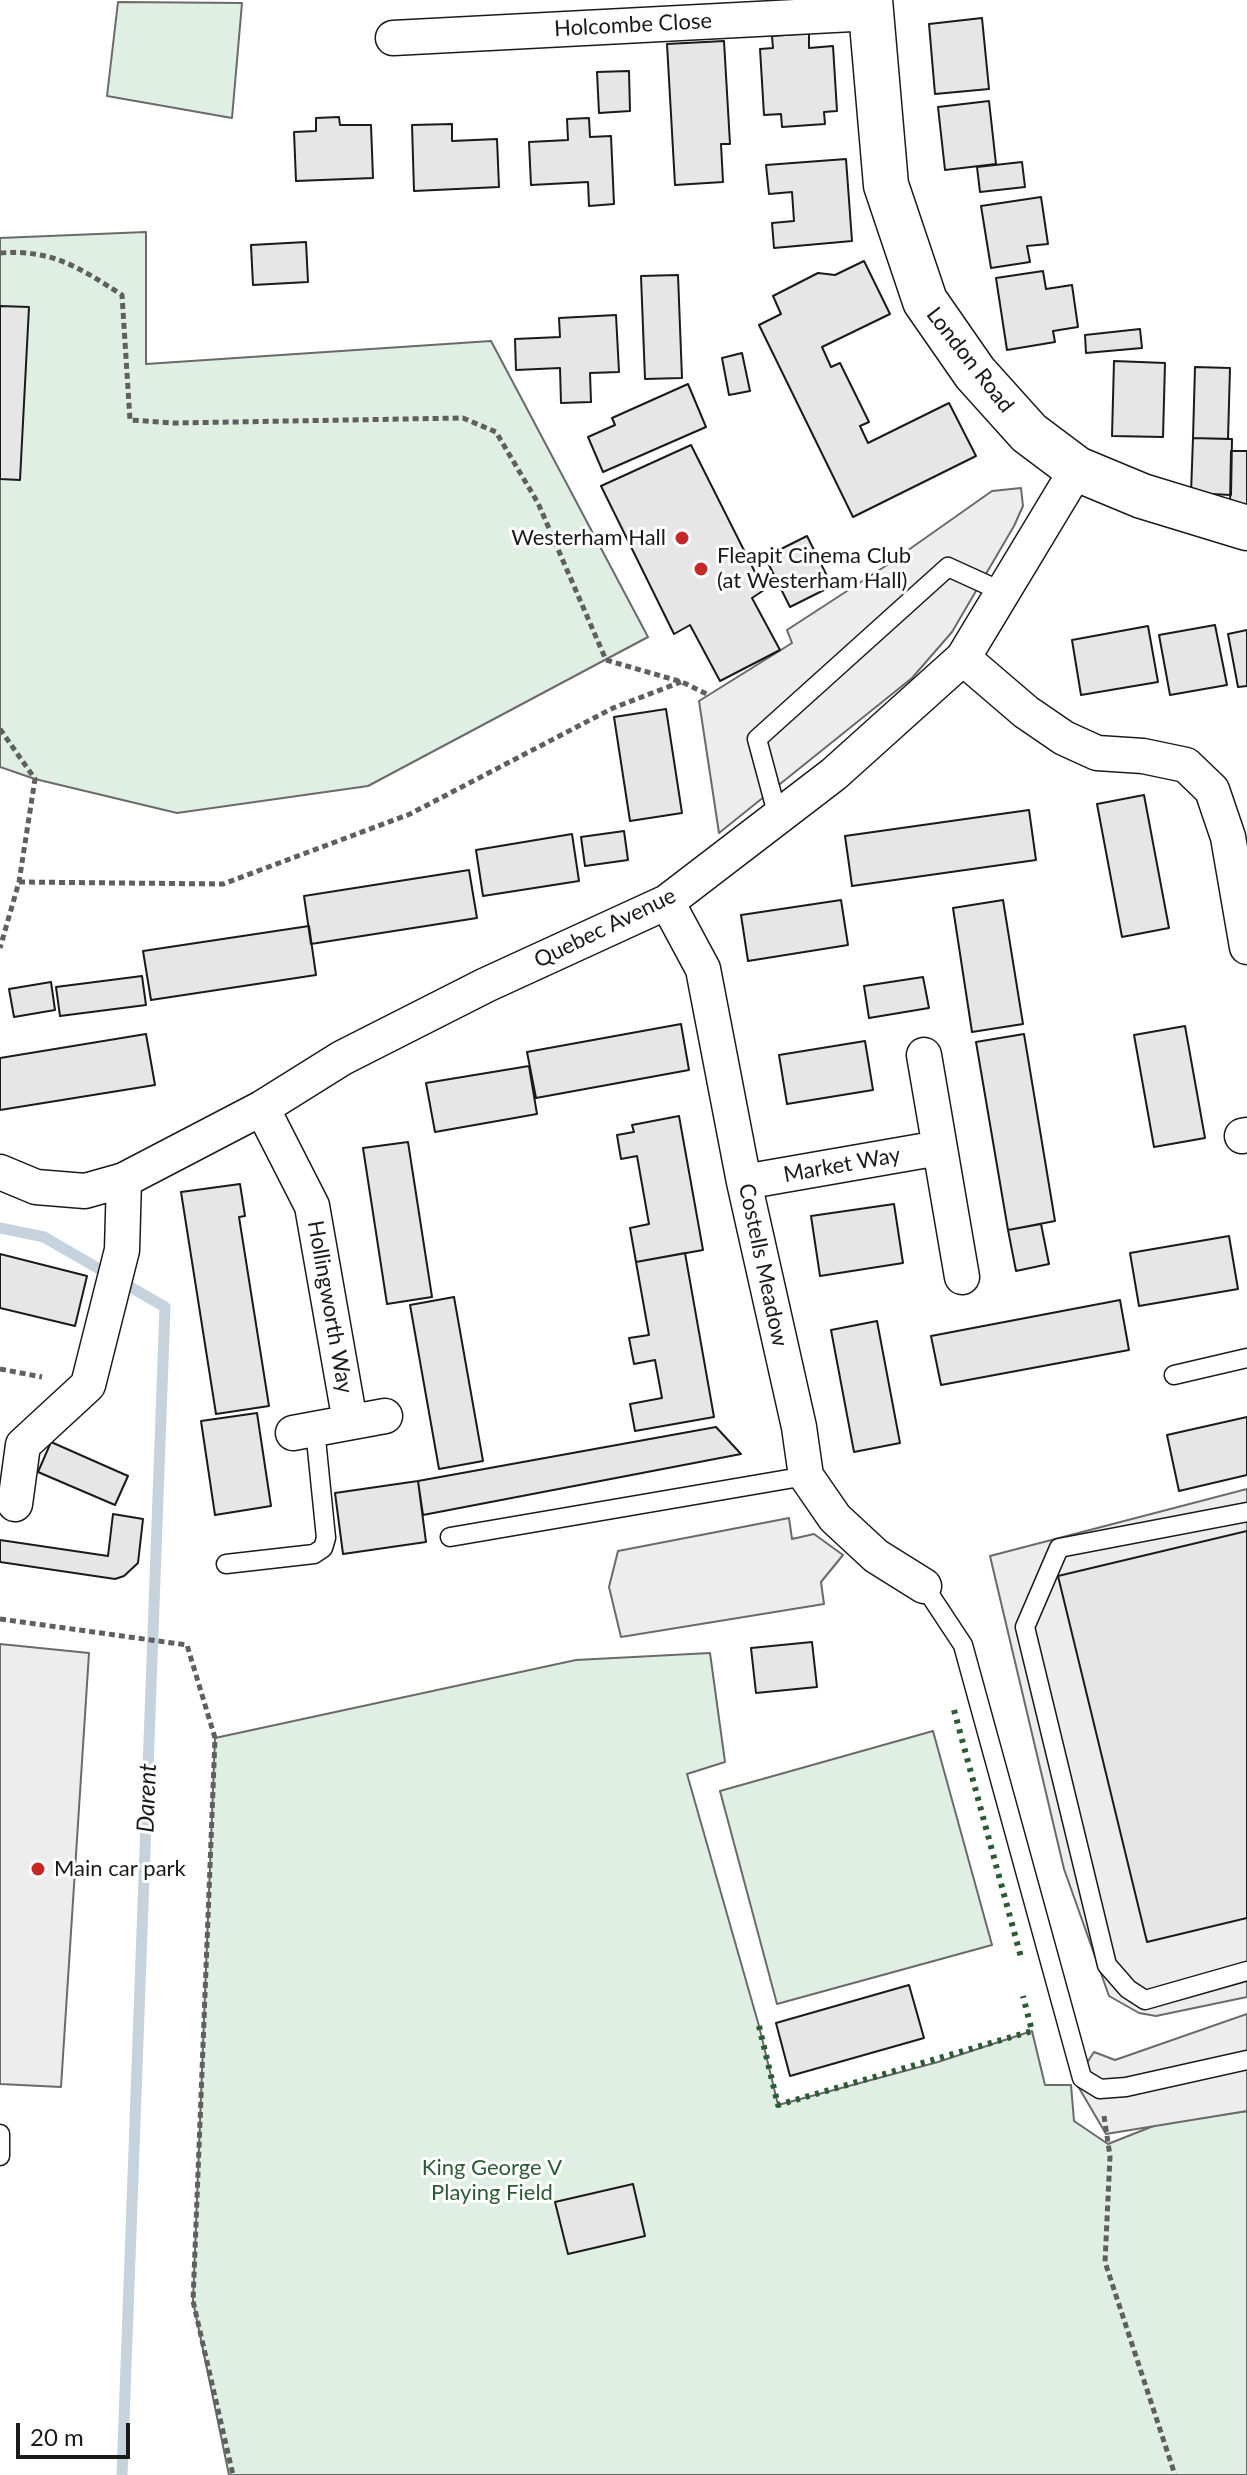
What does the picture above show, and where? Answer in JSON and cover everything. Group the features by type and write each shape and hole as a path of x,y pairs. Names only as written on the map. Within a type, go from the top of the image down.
{"street":[{"name":"Holcombe Close","path":"393,38 871,6"},
{"name":"London Road","path":"871,6 886,185 925,301 975,373 1029,433 1077,469 1142,496 1247,528"},
{"name":"Quebec Avenue","path":"0,1172 36,1187 85,1191 124,1180 262,1108 342,1058 459,998 667,902 834,774 963,658 1077,469"},
{"path":"963,658 1026,712 1064,738 1097,753 1143,756 1186,765 1212,790 1228,837 1247,947"},
{"name":"Costells Meadow","path":"667,902 703,969 744,1182 799,1427 806,1476 835,1518 876,1556 924,1586"},
{"path":"924,1055 962,1277"},
{"name":"Hollingworth Way","path":"262,1108 312,1206 350,1422"},
{"name":"Market Way","path":"744,1182 939,1148"},
{"path":"15,1504 23,1445 88,1385 122,1250 124,1180"},
{"name":"Hollingworth Way","path":"304,1431 385,1416"}],"lane":[{"path":"778,817 757,739 948,567 1003,592"},
{"path":"1174,1375 1247,1358"},
{"path":"226,1564 314,1554 323,1548 326,1538 304,1431"},
{"path":"450,1537 806,1476"},
{"path":"1247,1512 1059,1548 1025,1627 1107,1965 1128,1989 1145,2000 1247,1971"},
{"path":"924,1586 963,1645 1082,2078 1100,2089 1126,2087 1247,2060"},
{"path":"0,2134 0,2156"}],"path":[{"path":"0,253 28,251 75,265 122,295 130,420 174,423 463,418 496,432 538,503 606,660 682,682 709,695"},
{"path":"19,882 223,884 410,814 613,708 682,682"},
{"path":"0,729 35,779 19,882 0,948"},
{"path":"0,1619 187,1645 215,1738 193,2301 233,2475"},
{"path":"1100,2089 1110,2156 1105,2262 1175,2475"}],"green space":[{"path":"118,2 242,3 232,118 107,96"},
{"path":"146,232 146,364 491,341 648,637 368,786 177,813 35,779 0,767 0,238"},
{"name":"King George V Playing Field","path":"710,1653 725,1762 687,1774 759,2026 778,2105 938,2062 1032,2031 1045,2085 1071,2085 1074,2121 1108,2144 1156,2125 1247,2111 1247,2475 229,2475 193,2301 215,1738 576,1660"},
{"path":"933,1731 992,1945 777,2004 720,1791"}],"shaded area":[{"path":"1021,488 1023,506 1014,526 952,632 912,678 719,833 699,701 792,643 787,630 992,491"},
{"path":"1247,1489 1247,1997 1156,2016 1139,2013 1109,1996 1064,1869 990,1556"},
{"path":"789,1518 792,1539 814,1534 843,1555 821,1582 824,1604 621,1637 609,1587 618,1551"},
{"name":"Main car park","path":"0,1644 89,1653 61,2087 0,2084"},
{"path":"1247,2014 1247,2111 1106,2134 1075,2081 1094,2052 1115,2060"}],"building":[{"path":"982,18 989,89 935,94 929,24"},
{"path":"809,33 809,48 833,46 837,111 824,112 825,124 782,127 781,114 764,115 760,49 773,48 772,36"},
{"path":"724,41 730,144 721,144 723,182 675,185 667,44"},
{"path":"629,71 630,111 599,113 597,72"},
{"path":"989,101 996,164 945,170 938,107"},
{"path":"339,117 340,125 371,125 373,178 296,181 294,132 316,131 316,118"},
{"path":"589,118 590,137 611,136 614,204 589,206 588,182 531,185 529,142 568,140 567,119"},
{"path":"452,124 452,141 497,139 499,187 414,191 412,125"},
{"path":"846,159 852,241 774,248 772,223 794,221 792,192 769,194 766,165"},
{"path":"1022,162 1025,187 980,192 977,167"},
{"path":"1041,197 1048,244 1027,246 1030,262 991,268 981,206"},
{"path":"306,242 308,282 253,285 251,245"},
{"path":"864,261 890,314 822,347 831,367 840,363 869,422 860,426 868,443 949,403 976,456 853,517 759,325 781,314 773,296 818,273 835,275"},
{"path":"1043,271 1046,289 1072,285 1078,327 1053,331 1055,342 1007,350 996,278"},
{"path":"678,275 682,378 645,379 641,276"},
{"path":"0,306 29,307 20,480 0,479"},
{"path":"616,315 619,372 590,373 591,402 561,403 560,368 516,370 515,339 560,337 559,318"},
{"path":"1140,329 1142,348 1086,353 1085,335"},
{"path":"742,353 750,391 729,395 722,358"},
{"path":"1114,361 1165,363 1163,437 1112,436"},
{"path":"1195,367 1230,368 1228,439 1193,438"},
{"path":"688,384 706,427 603,472 588,437 615,425 612,418"},
{"path":"1193,438 1232,439 1231,495 1191,493"},
{"name":"Westerham Hall","path":"691,445 764,590 752,598 780,650 720,681 690,625 674,634 601,486"},
{"path":"1231,451 1247,451 1247,504 1230,504"},
{"path":"807,536 832,586 790,607 765,557"},
{"path":"1215,625 1227,685 1170,695 1159,635"},
{"path":"1148,626 1158,682 1081,695 1072,640"},
{"path":"1247,630 1247,686 1238,687 1228,634"},
{"path":"666,709 682,813 630,821 614,717"},
{"path":"1144,795 1169,928 1122,937 1097,804"},
{"path":"1029,810 1036,860 852,886 845,836"},
{"path":"624,831 628,860 585,866 581,837"},
{"path":"572,834 579,881 483,896 476,850"},
{"path":"469,870 477,918 311,944 304,896"},
{"path":"841,900 848,945 748,961 741,915"},
{"path":"1003,900 1023,1024 972,1032 953,908"},
{"path":"309,926 316,975 151,1000 143,951"},
{"path":"142,976 146,1005 60,1016 56,987"},
{"path":"923,977 929,1008 869,1018 864,986"},
{"path":"51,982 55,1010 14,1017 9,989"},
{"path":"681,1024 689,1070 536,1098 527,1052"},
{"path":"1185,1026 1205,1138 1154,1147 1134,1035"},
{"path":"146,1034 155,1085 0,1110 0,1058"},
{"path":"1024,1034 1055,1221 1008,1230 976,1042"},
{"path":"865,1041 873,1090 787,1104 779,1055"},
{"path":"529,1066 537,1114 435,1132 426,1083"},
{"path":"679,1116 703,1250 636,1262 630,1228 649,1224 637,1156 621,1159 617,1135 634,1132 632,1125"},
{"path":"408,1142 432,1297 387,1304 363,1148"},
{"path":"240,1184 245,1216 239,1217 269,1406 216,1414 181,1192"},
{"path":"894,1204 903,1263 820,1276 811,1216"},
{"path":"1041,1224 1049,1264 1016,1271 1008,1230"},
{"path":"1229,1236 1238,1289 1139,1306 1130,1253"},
{"path":"685,1253 714,1417 635,1431 630,1404 662,1398 655,1360 634,1364 629,1338 649,1335 636,1262"},
{"path":"0,1254 87,1276 75,1326 0,1308"},
{"path":"454,1297 483,1461 439,1469 410,1305"},
{"path":"1120,1300 1129,1350 941,1385 931,1336"},
{"path":"877,1321 900,1443 854,1452 831,1330"},
{"path":"257,1413 271,1506 215,1515 201,1421"},
{"path":"1247,1417 1247,1475 1179,1491 1167,1435"},
{"path":"716,1427 741,1454 423,1515 418,1481"},
{"path":"51,1442 128,1476 115,1505 38,1472"},
{"path":"418,1481 426,1542 343,1554 335,1493"},
{"path":"113,1514 143,1519 138,1563 124,1576 115,1579 0,1562 0,1540 108,1556"},
{"path":"1247,1531 1247,1918 1147,1942 1058,1576"},
{"path":"812,1642 817,1687 756,1693 751,1648"},
{"path":"909,1985 924,2038 790,2076 776,2023"},
{"path":"633,2184 645,2236 568,2254 555,2202"}],"waterway":[{"name":"Darent","path":"0,1228 44,1237 165,1307 122,2475"}],"hedge":[{"path":"954,1710 1022,1961"},
{"path":"759,2026 778,2105 1032,2031 1023,1996"}],"place":[{"name":"Westerham Hall","path":"682,538"},
{"name":"Fleapit Cinema Club (at Westerham Hall)","path":"701,569"},
{"name":"Main car park","path":"38,1869"}]}
